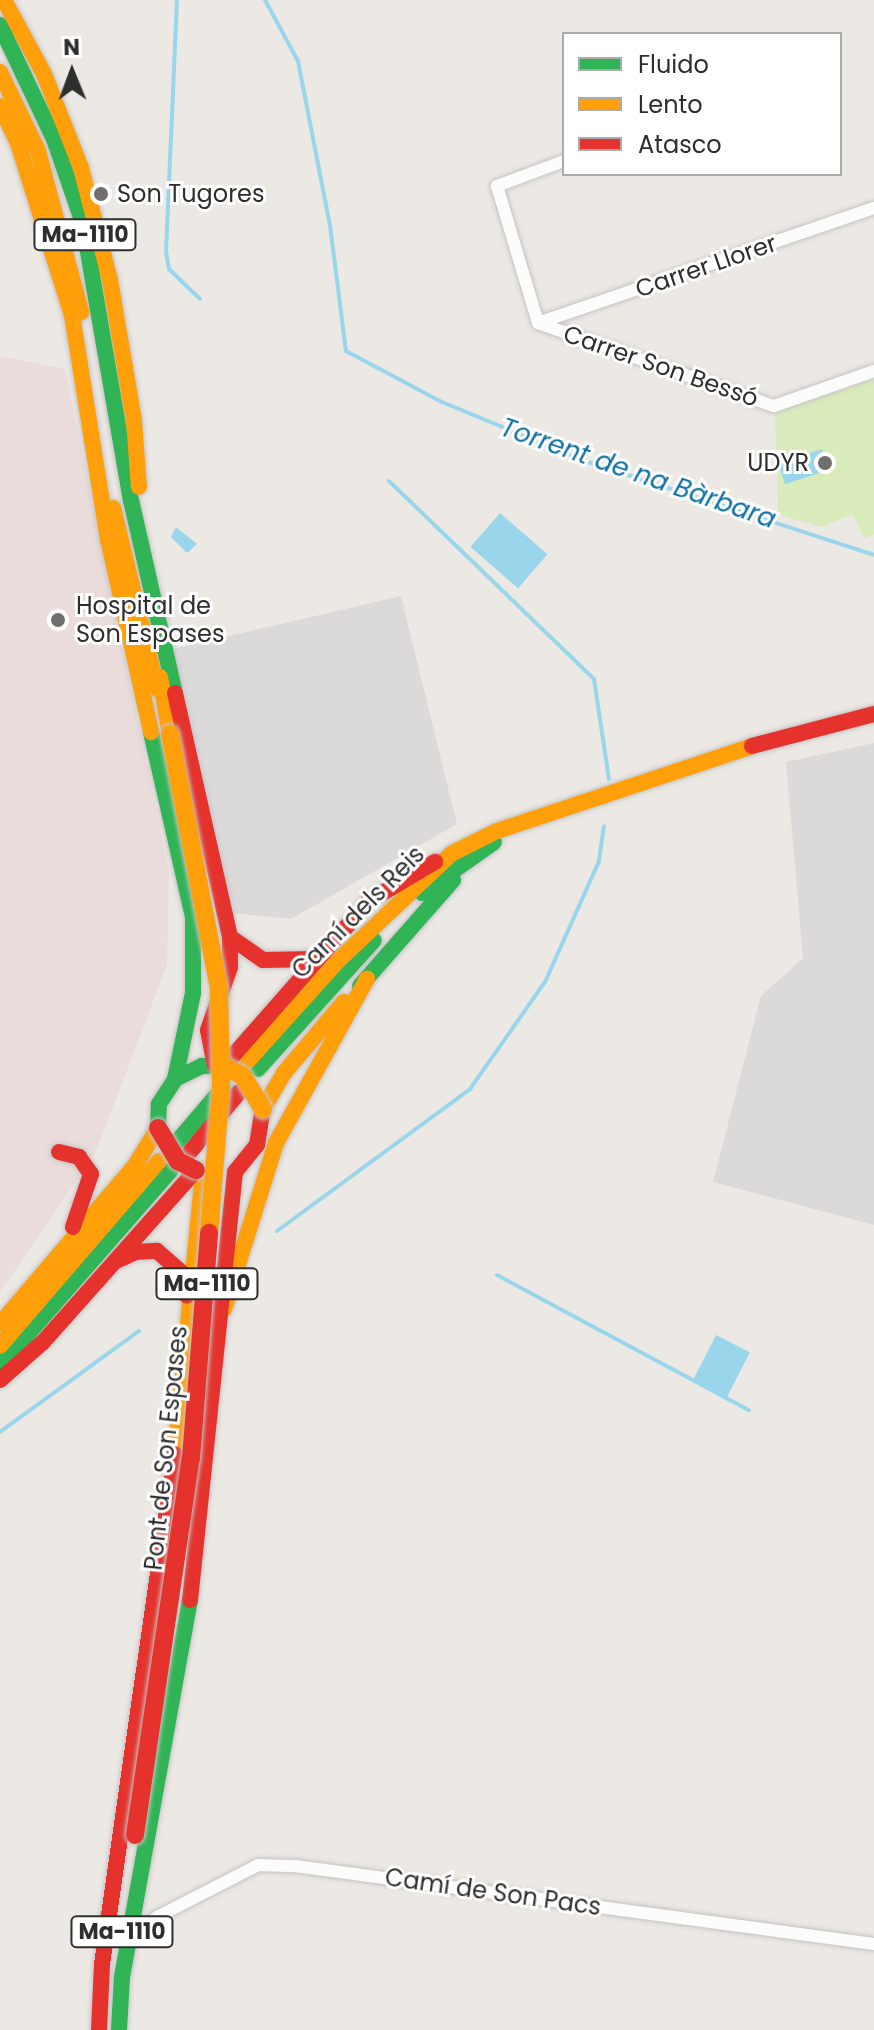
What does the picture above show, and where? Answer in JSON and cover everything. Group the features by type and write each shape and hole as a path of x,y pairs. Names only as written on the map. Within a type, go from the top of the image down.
{"main road":[{"path":"4,0 65,121 110,280 134,421 147,562"},
{"name":"Ma-1110","path":"0,25 54,139 83,223 170,734"},
{"name":"Ma-1110","path":"0,72 38,151 77,283 144,694 193,917 193,993 175,1079 159,1104 158,1128"},
{"path":"0,106 18,143 72,315 108,539 144,694"},
{"name":"Ma-1110","path":"131,500 230,937 230,967 208,1030 227,1076"},
{"name":"Ma-1110","path":"113,508 170,734"},
{"name":"Camí dels Reis","path":"522,823 414,899 252,1066 339,960 451,854 522,823 816,725 874,714"},
{"name":"Pont de Son Espases","path":"135,1835 191,1458 221,1087 219,989 170,734"},
{"path":"175,1079 188,1070 243,1076 263,1109 284,1073 479,851"},
{"path":"0,1380 43,1342 116,1261 192,1159 227,1076 315,959 369,901 451,854"},
{"path":"230,937 263,960 315,959"},
{"path":"221,1318 276,1143 367,979"},
{"name":"Ma-1110","path":"119,2030 129,1938 189,1605 235,1172 257,1145 263,1109"},
{"path":"0,1324 136,1164 158,1128 178,1161 241,1162"},
{"path":"59,1152 79,1157 91,1174 79,1216 60,1250"},
{"name":"Ma-1110","path":"99,2030 187,1358 192,1159"},
{"path":"0,1346 165,1166 0,1366"},
{"path":"116,1261 135,1252 157,1251 183,1274 187,1358"},
{"name":"Ma-1110","path":"101,2004 135,1835"},
{"name":"Ma-1110","path":"113,2030 135,1835"}],"street":[{"name":"Carrer Son Bessó","path":"562,162 497,186 538,323 774,406 874,371"},
{"name":"Carrer Llorer","path":"538,323 874,208"},
{"name":"Camí de Son Pacs","path":"129,1938 157,1917 258,1865 295,1866 874,1944"}],"shaded area":[{"name":"Hospital de Son Espases","path":"0,356 65,369 169,872 167,965 95,1154 0,1292"},
{"path":"401,596 457,824 291,919 232,913 173,649"},
{"path":"874,743 874,1225 713,1182 761,996 803,958 786,762"}],"green space":[{"name":"UDYR","path":"874,379 874,535 864,538 853,514 821,527 778,514 775,413"}],"water":[{"path":"822,449 829,470 785,484 778,463"},
{"path":"500,513 548,554 518,588 470,547"},
{"path":"176,527 197,544 187,553 171,537"},
{"path":"716,1335 750,1352 727,1397 693,1380"}],"waterway":[{"path":"177,0 166,252 169,269 200,299"},
{"name":"Torrent de na Bàrbara","path":"265,0 298,61 330,225 346,351 442,402 582,460 874,555"},
{"path":"389,481 594,679 609,779"},
{"path":"277,1231 470,1089 545,982 599,861 604,826"},
{"path":"497,1275 749,1410"},
{"path":"0,1432 139,1331"}],"traffic: fast":[{"path":"0,25 54,139 83,223 131,500 175,693"},
{"path":"151,732 193,917 193,993 175,1079"},
{"path":"422,893 494,842"},
{"path":"360,986 453,880"},
{"path":"258,1069 374,940"},
{"path":"158,1128 159,1104 175,1079 202,1066 224,1066"},
{"path":"177,1142 223,1088"},
{"path":"0,1366 170,1171"},
{"path":"119,2030 122,1977 190,1600"}],"traffic: slow":[{"path":"4,0 44,74 81,168 110,280 134,421 139,487"},
{"path":"0,72 38,151 81,312"},
{"path":"0,106 18,143 72,315 108,539 151,732"},
{"path":"113,508 157,689"},
{"path":"160,677 170,734"},
{"path":"170,734 219,989 221,1087 209,1233"},
{"path":"247,1062 339,960 451,854 497,831 752,746"},
{"path":"224,1309 276,1143 367,979"},
{"path":"263,1109 284,1073 344,1002"},
{"path":"224,1066 243,1076 263,1109"},
{"path":"0,1324 136,1164 158,1128"},
{"path":"0,1346 159,1161"},
{"path":"175,1454 203,1172"}],"traffic: jam":[{"path":"175,693 230,937 230,967 208,1030 215,1065"},
{"path":"752,746 874,714"},
{"path":"224,1066 369,901 435,862"},
{"path":"230,937 263,960 315,959"},
{"path":"190,1152 240,1091"},
{"path":"190,1600 235,1172 257,1145 263,1109"},
{"path":"158,1128 178,1161 196,1170"},
{"path":"59,1152 79,1157 91,1174 73,1227"},
{"path":"0,1380 43,1342 196,1170"},
{"path":"135,1835 191,1458 209,1233"},
{"path":"116,1261 135,1252 157,1251 183,1274 187,1296"},
{"path":"99,2030 102,1964 175,1454"}],"place":[{"name":"Son Tugores","path":"101,194"},
{"name":"UDYR","path":"825,463"},
{"name":"Hospital de Son Espases","path":"58,620"}]}
